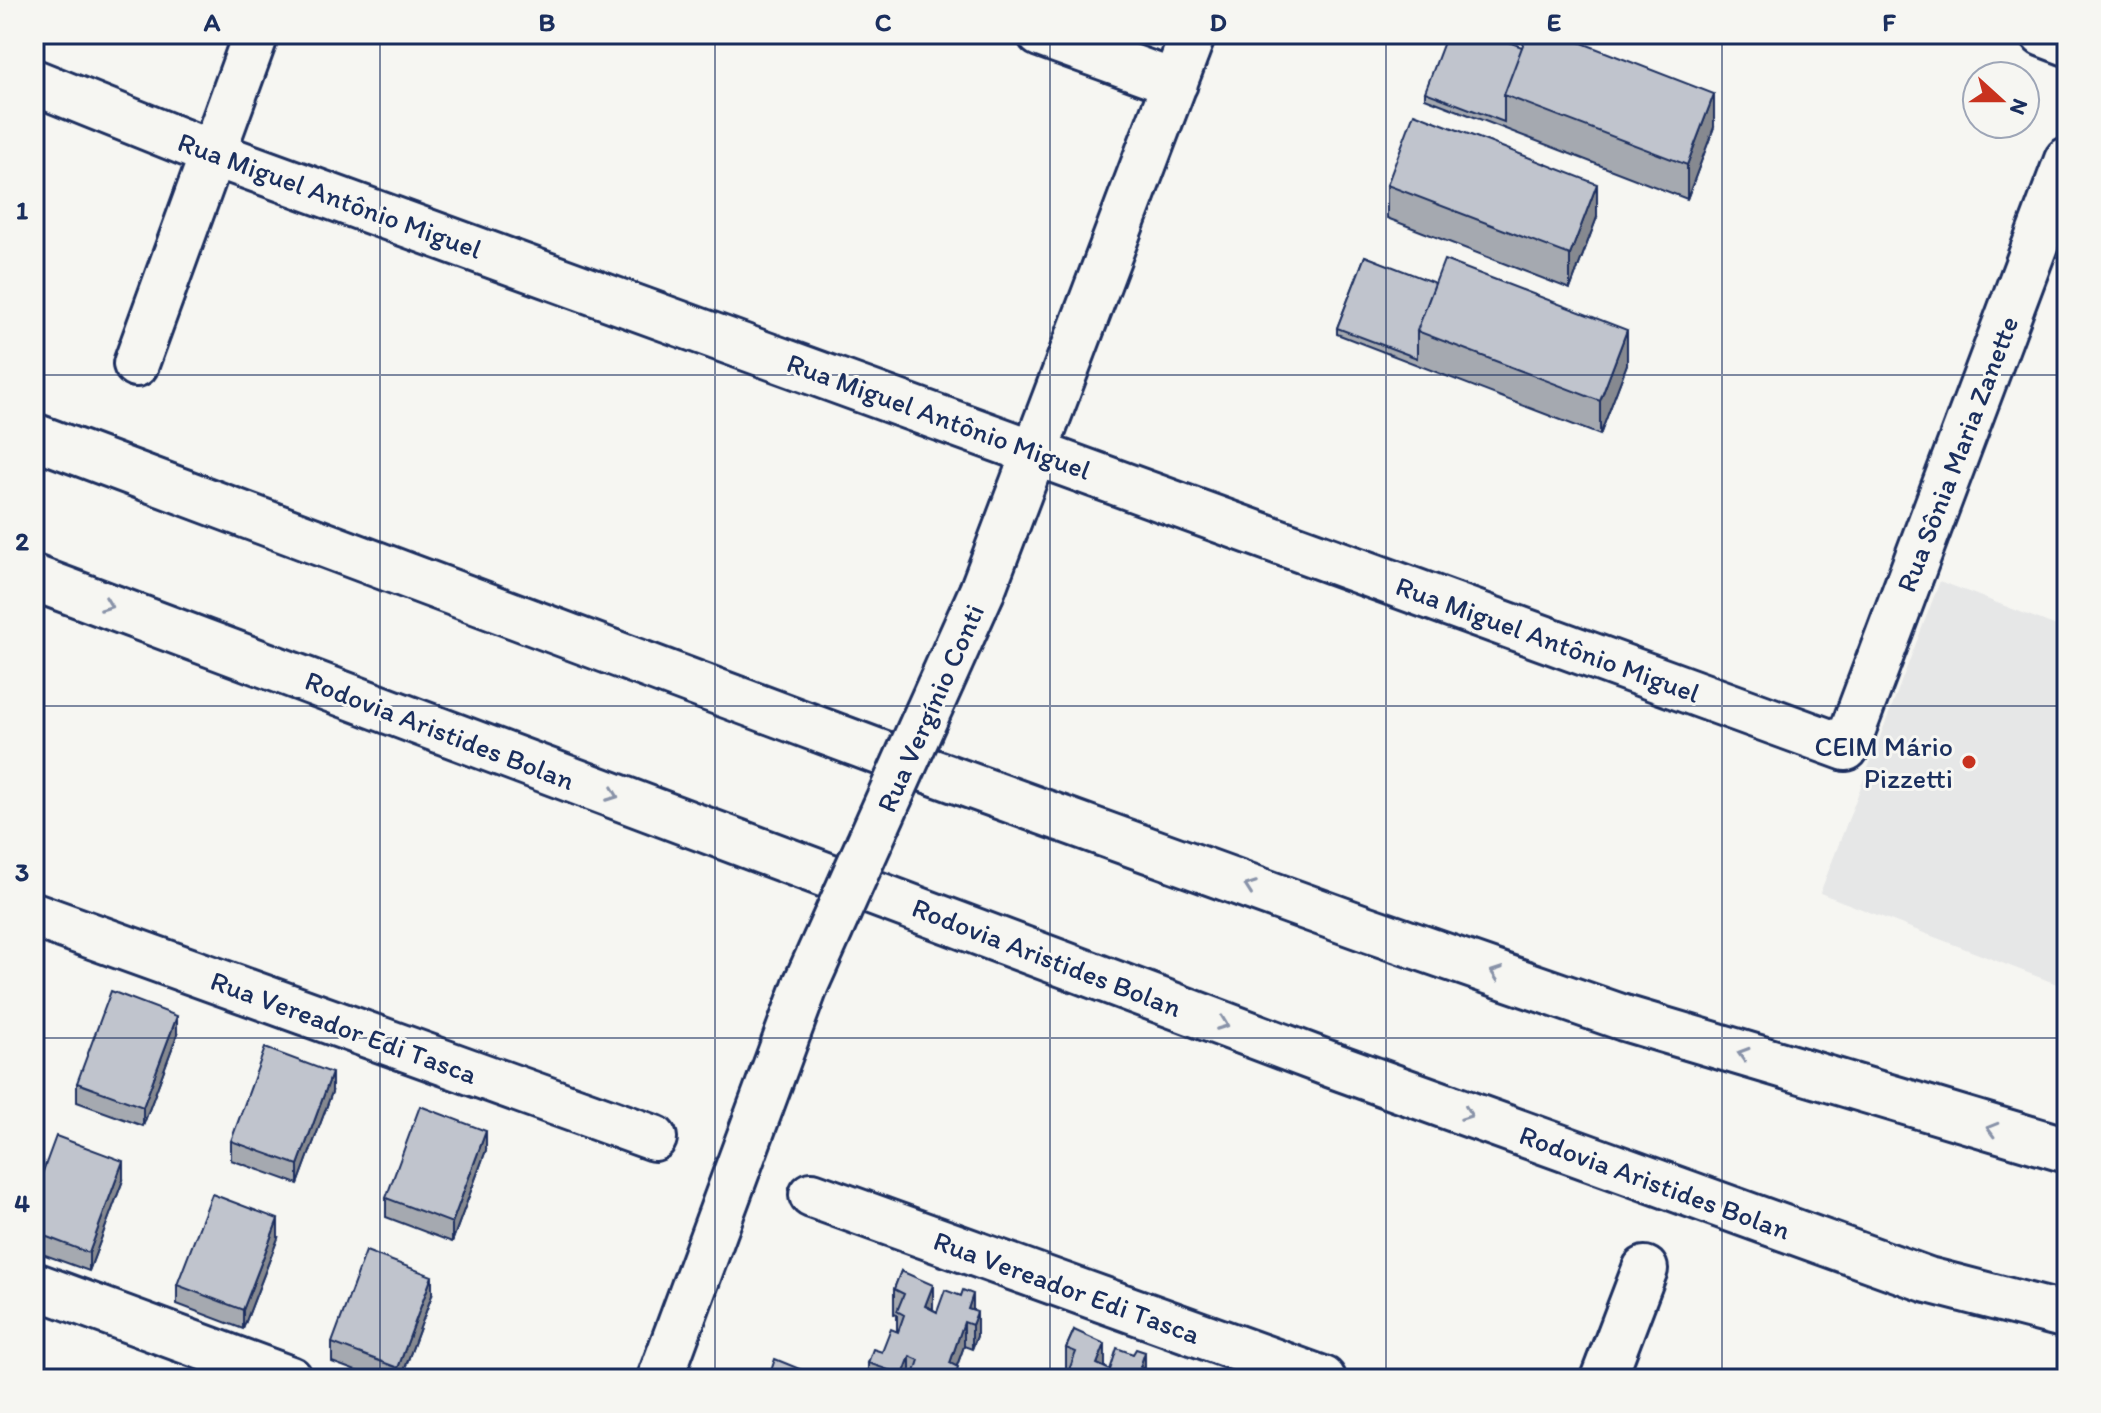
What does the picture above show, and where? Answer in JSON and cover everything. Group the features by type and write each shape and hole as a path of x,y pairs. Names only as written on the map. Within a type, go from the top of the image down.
{"main road":[{"path":"136,364 256,34"},
{"path":"1040,34 1175,83"},
{"name":"Rua Vergínio Conti","path":"660,1379 806,984 982,591 1193,34"},
{"path":"2043,34 2067,43"},
{"name":"Rua Miguel Antônio Miguel","path":"34,82 211,153 1846,748"},
{"name":"Rua Sônia Maria Zanette","path":"1846,748 2067,160"},
{"path":"34,436 919,767 1364,928 1624,1018 2067,1150"},
{"name":"Rodovia Aristides Bolan","path":"34,578 1380,1082 1928,1280 2067,1316"},
{"name":"Rua Vereador Edi Tasca","path":"34,915 654,1138"},
{"name":"Rua Vereador Edi Tasca","path":"812,1195 1323,1379"},
{"path":"1603,1379 1645,1269"},
{"path":"34,1285 290,1379"}],"shaded area":[{"name":"CEIM Mário Pizzetti","path":"1940,581 2067,630 2067,988 1820,893"}],"building":[{"path":"1447,34 1488,34 1522,47 1504,95 1504,122 1425,92"},
{"path":"1527,34 1559,34 1714,94 1687,165 1504,95"},
{"path":"1414,113 1597,184 1570,255 1387,185"},
{"path":"1365,256 1435,283 1417,331 1417,358 1337,328"},
{"path":"1444,260 1627,330 1600,401 1417,331"},
{"path":"111,991 177,1016 143,1107 77,1083"},
{"path":"265,1048 332,1073 298,1165 231,1141"},
{"path":"420,1106 486,1131 452,1223 386,1198"},
{"path":"56,1136 123,1161 89,1253 34,1232 34,1196"},
{"path":"212,1194 278,1219 243,1310 177,1285"},
{"path":"366,1251 432,1276 398,1368 332,1343"},
{"path":"901,1271 933,1285 925,1306 937,1312 945,1290 961,1296 963,1290 973,1294 968,1309 977,1312 972,1325 964,1322 950,1363 958,1367 954,1379 913,1378 919,1360 910,1356 903,1375 868,1363 873,1349 882,1352 891,1329 898,1332 904,1315 897,1311 904,1294 894,1289"},
{"path":"1074,1330 1105,1344 1097,1364 1110,1370 1117,1348 1133,1354 1136,1349 1145,1352 1140,1367 1149,1371 1146,1379 1074,1379 1076,1373 1069,1370 1076,1352 1066,1348"},
{"path":"775,1359 807,1372 804,1379 769,1377"}],"place":[{"name":"CEIM Mário Pizzetti","path":"1969,762"}]}
